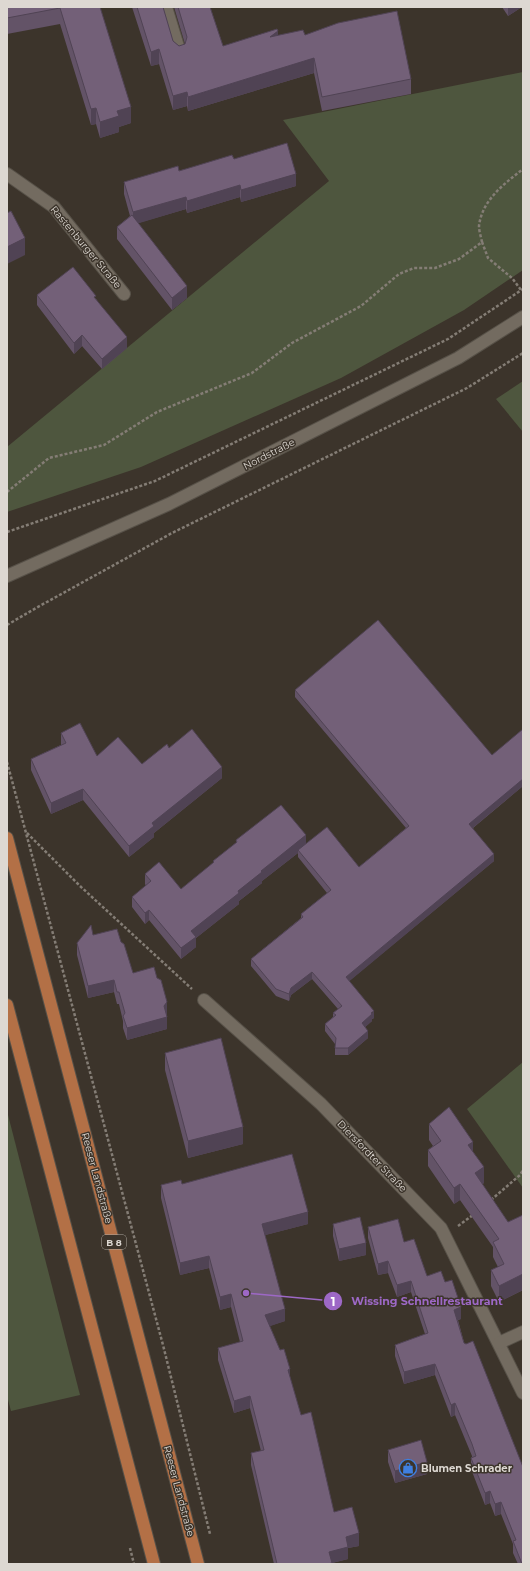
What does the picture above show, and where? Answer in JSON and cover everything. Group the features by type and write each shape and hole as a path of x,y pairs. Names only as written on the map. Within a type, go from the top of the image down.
{"main road":[{"name":"Reeser Landstraße","path":"7,838 198,1564"},
{"path":"7,1005 154,1564"}],"street":[{"path":"166,7 180,53"},
{"name":"Rastenburger Straße","path":"7,174 54,207 124,294"},
{"name":"Nordstraße","path":"7,576 170,504 458,358 523,317"},
{"name":"Diersfordter Straße","path":"204,1000 322,1104 441,1228 523,1393"},
{"path":"499,1343 523,1332"}],"path":[{"path":"7,532 155,481 448,339 522,290 512,278 488,258 482,242 479,227 484,210 496,190 523,168"},
{"path":"7,492 49,458 104,445 157,412 252,373 292,342 361,306 399,274 414,268 435,268 459,259 482,242"},
{"path":"7,625 172,533 467,388 523,352"},
{"path":"7,762 163,1345 211,1537"},
{"path":"27,833 80,886 204,1000"},
{"path":"489,1202 520,1175 523,1170"},
{"path":"445,1236 478,1211"}],"green space":[{"path":"523,72 523,270 464,310 341,378 141,467 7,512 7,447 329,181 283,120"},
{"path":"523,381 523,432 496,399"},
{"path":"523,1062 523,1188 467,1109"},
{"path":"7,1111 80,1395 11,1411 7,1396"}],"building":[{"path":"7,7 100,7 131,107 117,111 119,116 100,122 96,108 91,109 60,8 7,18"},
{"path":"137,7 163,7 173,41 179,46 185,44 187,37 178,7 210,7 223,46 277,29 278,31 270,37 303,30 305,35 338,23 397,11 411,79 322,97 314,58 188,97 187,92 173,96 159,49 151,52"},
{"path":"287,143 296,174 241,190 240,185 187,201 186,197 133,212 124,182 178,166 179,171 232,155 234,159"},
{"path":"11,211 25,238 7,247 7,213"},
{"path":"132,215 187,286 172,298 117,227"},
{"path":"73,267 96,296 94,297 127,337 102,359 82,335 74,343 37,295"},
{"path":"378,620 492,755 523,729 523,779 469,824 494,854 346,977 374,1011 362,1023 368,1031 348,1048 335,1048 336,1038 325,1024 336,1015 333,1013 342,1006 312,972 291,988 289,994 276,989 251,959 303,917 301,914 331,890 298,850 327,827 359,867 409,826 295,690"},
{"path":"80,723 97,756 118,737 142,764 167,744 169,748 192,729 222,767 152,823 154,826 129,846 83,789 51,803 31,759 66,743 61,733"},
{"path":"281,805 306,835 261,871 262,872 238,891 239,893 191,931 196,937 181,948 149,910 145,913 132,897 151,881 145,874 159,862 181,889 237,842 236,840"},
{"path":"91,925 93,935 117,929 121,942 124,944 133,973 154,967 157,978 161,980 167,1002 164,1006 167,1017 127,1028 123,1016 125,1013 114,980 88,986 77,943"},
{"path":"221,1038 243,1127 188,1141 165,1053"},
{"path":"449,1107 473,1142 468,1145 484,1167 475,1173 508,1222 523,1215 523,1274 499,1286 491,1270 504,1264 493,1242 499,1239 460,1184 454,1188 428,1150 441,1141 429,1124"},
{"path":"292,1154 308,1212 262,1224 285,1309 265,1315 280,1350 284,1349 290,1369 288,1370 301,1415 311,1412 334,1512 352,1507 359,1533 346,1537 348,1547 329,1552 332,1563 327,1564 277,1564 251,1453 264,1450 250,1396 234,1401 218,1348 243,1341 231,1294 220,1297 209,1256 180,1263 161,1185 181,1180 182,1184"},
{"path":"360,1217 366,1243 339,1249 333,1224"},
{"path":"398,1219 404,1242 414,1239 427,1276 441,1271 445,1282 452,1280 461,1307 454,1310 464,1343 466,1344 473,1341 523,1467 523,1564 513,1541 516,1540 501,1502 495,1504 490,1491 485,1493 471,1458 476,1456 472,1444 455,1403 451,1405 435,1364 404,1372 395,1345 428,1333 411,1281 397,1285 388,1261 378,1264 368,1227"},
{"path":"421,1440 427,1462 395,1471 388,1450"}],"place":[{"name":"Wissing Schnellrestaurant","path":"246,1293"},
{"name":"Blumen Schrader","path":"408,1468"}]}
